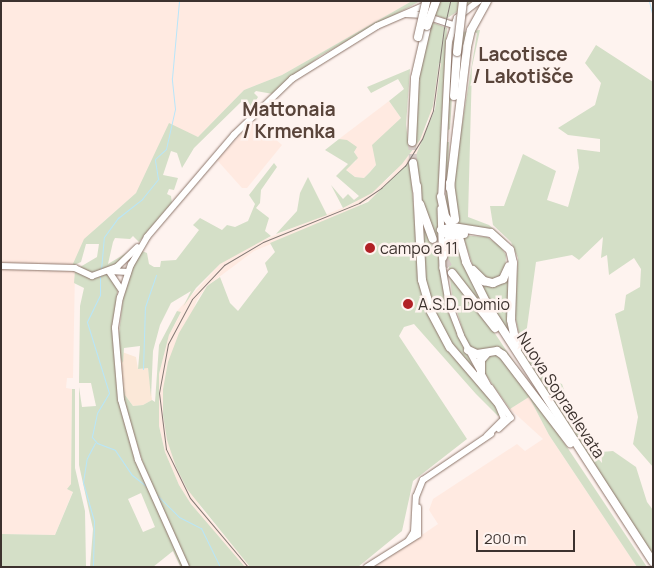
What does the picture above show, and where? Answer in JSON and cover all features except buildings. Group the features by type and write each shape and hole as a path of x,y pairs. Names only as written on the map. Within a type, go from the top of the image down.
{"highway":[{"name":"Nuova Sopraelevata","path":"463,1 457,52 450,188 456,230 461,247 479,291 653,562"},
{"path":"450,188 467,47 471,30 488,1"},
{"path":"411,128 415,78 432,2"},
{"path":"412,142 410,100 418,37 432,2"},
{"path":"413,163 422,280 431,312 450,347 498,404"},
{"path":"416,186 433,239"},
{"path":"441,197 446,216 456,230 486,235 498,241 508,256 506,276 493,283 481,279 461,247"},
{"path":"441,230 494,234 510,250 513,263 511,326 527,368"},
{"path":"443,258 447,242 456,230"},
{"name":"Nuova Sopraelevata","path":"452,273 494,327 651,567"},
{"path":"468,350 477,354 489,352 503,355 578,454"},
{"path":"481,373 481,360 489,352"}],"main road":[{"path":"1,266 75,268 92,276 117,267 147,237 234,135 292,79 340,46 401,15 432,2 431,18"},
{"path":"478,2 460,15 453,25 449,42 441,230 449,303 468,350 498,404 504,419 488,436"},
{"path":"401,15 431,18 453,25"},
{"path":"147,237 128,272 122,290 115,355 124,414 138,460 186,567"},
{"path":"117,267 128,272"},
{"path":"109,271 128,272"},
{"path":"109,271 122,290"},
{"path":"367,567 409,540 414,532 417,494 428,474 488,436 511,418 486,382"}],"shaded area":[{"path":"1,1 412,1 282,75 244,90 198,137 180,130 136,193 94,230 72,266 1,264"},
{"path":"439,63 442,63 438,94 426,135 416,155 378,195 344,214 254,251 207,286 197,300 163,389 167,440 201,508 250,567 245,567 191,504 179,485 165,452 159,426 159,374 169,335 181,313 177,311 220,264 246,247 352,204 388,179 415,148 428,123"},
{"path":"389,101 401,118 375,152 376,165 364,178 355,177 345,169 356,161 354,149 339,139"},
{"path":"254,120 282,145 247,188 242,188 217,160"},
{"path":"1,268 75,270 73,378 67,378 66,388 72,389 71,484 68,489 73,491 55,535 1,534"},
{"path":"117,352 123,361 122,352 136,357 138,369 148,367 152,400 143,405 133,406 125,395"},
{"path":"529,397 549,435 637,567 375,567 438,524 429,510 433,499 517,444 525,451 543,439 510,409"}],"green space":[{"path":"412,1 420,1 320,56 273,94 256,91 254,93 258,97 255,102 258,107 253,111 246,100 242,101 194,148 182,168 177,153 171,151 163,175 178,178 174,190 169,189 167,194 171,196 172,203 139,242 133,236 130,239 115,238 108,264 133,249 122,261 105,270 118,286 113,332 118,397 133,450 184,567 180,566 173,551 153,567 90,567 93,529 79,465 79,387 82,407 96,406 91,383 79,383 80,306 84,288 74,283 75,270 97,257 99,244 86,244 81,262 72,266 84,239 136,193 169,123 198,137 244,90 282,75","holes":["141,493 155,527 143,532 128,499"]},
{"path":"442,1 473,1 446,19 433,14 435,4"},
{"path":"426,20 447,28 438,195 439,265 448,312 477,374 464,362 502,413 498,416 476,394 414,324 404,327 399,336 467,439 413,481 402,531 358,567 250,567 187,489 176,467 167,440 163,415 163,389 168,362 179,333 207,286 220,277 230,303 238,311 268,272 265,263 275,252 270,243 368,202 416,155 435,109 441,63 439,63 433,106 420,140 402,164 372,193 343,208 331,185 343,199 348,194 354,200 359,196 336,176 348,164 325,150 339,139 347,140 357,147 354,152 358,158 346,170 355,177 364,178 376,165 372,145 401,118 389,101 404,89 398,79 371,93 367,87 410,69 406,125 409,147 412,142 415,146 416,94","holes":["410,163 423,207 423,269 436,321 460,357 432,319 416,236"]},
{"path":"480,30 472,67 468,217 489,225 506,240 509,246 495,233 461,228 449,219 446,206 446,142 449,142 448,177 452,221 459,219 453,185 457,131 462,125 477,33 473,32 459,84 455,52 450,129 447,131 453,41 460,32"},
{"path":"596,45 653,82 653,467 633,444 638,417 615,314 624,310 626,295 640,287 641,269 634,258 609,275 607,255 601,258 603,237 579,260 572,255 536,262 525,342 540,365 519,334 515,315 518,258 511,242 493,225 490,206 504,206 523,154 556,171 547,200 568,207 579,168 577,149 600,152 600,139 568,135 558,128 595,105 601,83 585,63"},
{"path":"274,163 277,167 261,190 260,203 256,208 269,218 265,231 271,236 220,264 196,288 183,307 191,291 171,303 160,325 153,351 151,397 148,368 138,369 140,346 124,348 123,363 117,352 123,298 132,268 142,251 147,253 149,264 154,267 160,267 161,261 176,260 199,230 193,225 200,218 222,230 227,225 235,227 248,221 255,204 249,195"},
{"path":"308,177 327,215 276,234 297,211 300,193"},
{"path":"459,235 487,237 500,246 506,255 505,275 496,281 486,280 473,266 463,236 456,237"},
{"path":"456,237 469,275 491,319 454,272 450,274 472,307 486,320 530,386 505,355 491,349 481,352 471,350 464,335 452,294 447,254 450,241"},
{"path":"510,246 514,318 519,340 551,387 553,384 545,372 553,381 562,384 572,413 601,452 613,451 636,467 647,502 653,510 653,556 521,351 514,332"},
{"path":"510,271 513,341 475,276 488,284"},
{"path":"177,311 181,312 169,335 159,374 159,426 165,452 179,485 191,504 245,567 188,567 143,463 124,403 118,361 125,395 133,406 143,405 152,400 155,402 159,345"},
{"path":"493,354 500,356 539,405 647,567 637,567 549,435 529,397 510,409 483,371 482,361"},
{"path":"72,389 75,389 75,468 85,511 86,567 1,567 1,534 55,535 73,492 67,489 71,484"}],"waterway":[{"path":"101,270 104,237 118,218 142,199 158,179 155,159 166,149 175,109 172,78 179,1"},
{"path":"649,1 653,17"},
{"path":"143,369 145,307 156,275"},
{"path":"100,276 100,295 87,322 109,393 97,413 92,437 97,443 115,450 132,475 146,486"},
{"path":"93,567 94,521 83,482 87,458 95,443"},
{"path":"157,495 179,517 201,528 220,567"}],"tunnel":[{"path":"412,142 413,163"},
{"path":"433,239 452,273"}],"railway":[{"path":"248,567 190,498 166,449 159,393 168,344 192,299 224,265 263,242 359,203 381,188 405,166 422,139 433,110 444,28 450,1"}],"place":[{"name":"campo a 11","path":"370,248"},
{"name":"A.S.D. Domio","path":"408,304"}],"district":[{"name":"Lacotisce / Lakotišče","path":"523,66"},
{"name":"Mattonaia / Krmenka","path":"289,121"}]}
